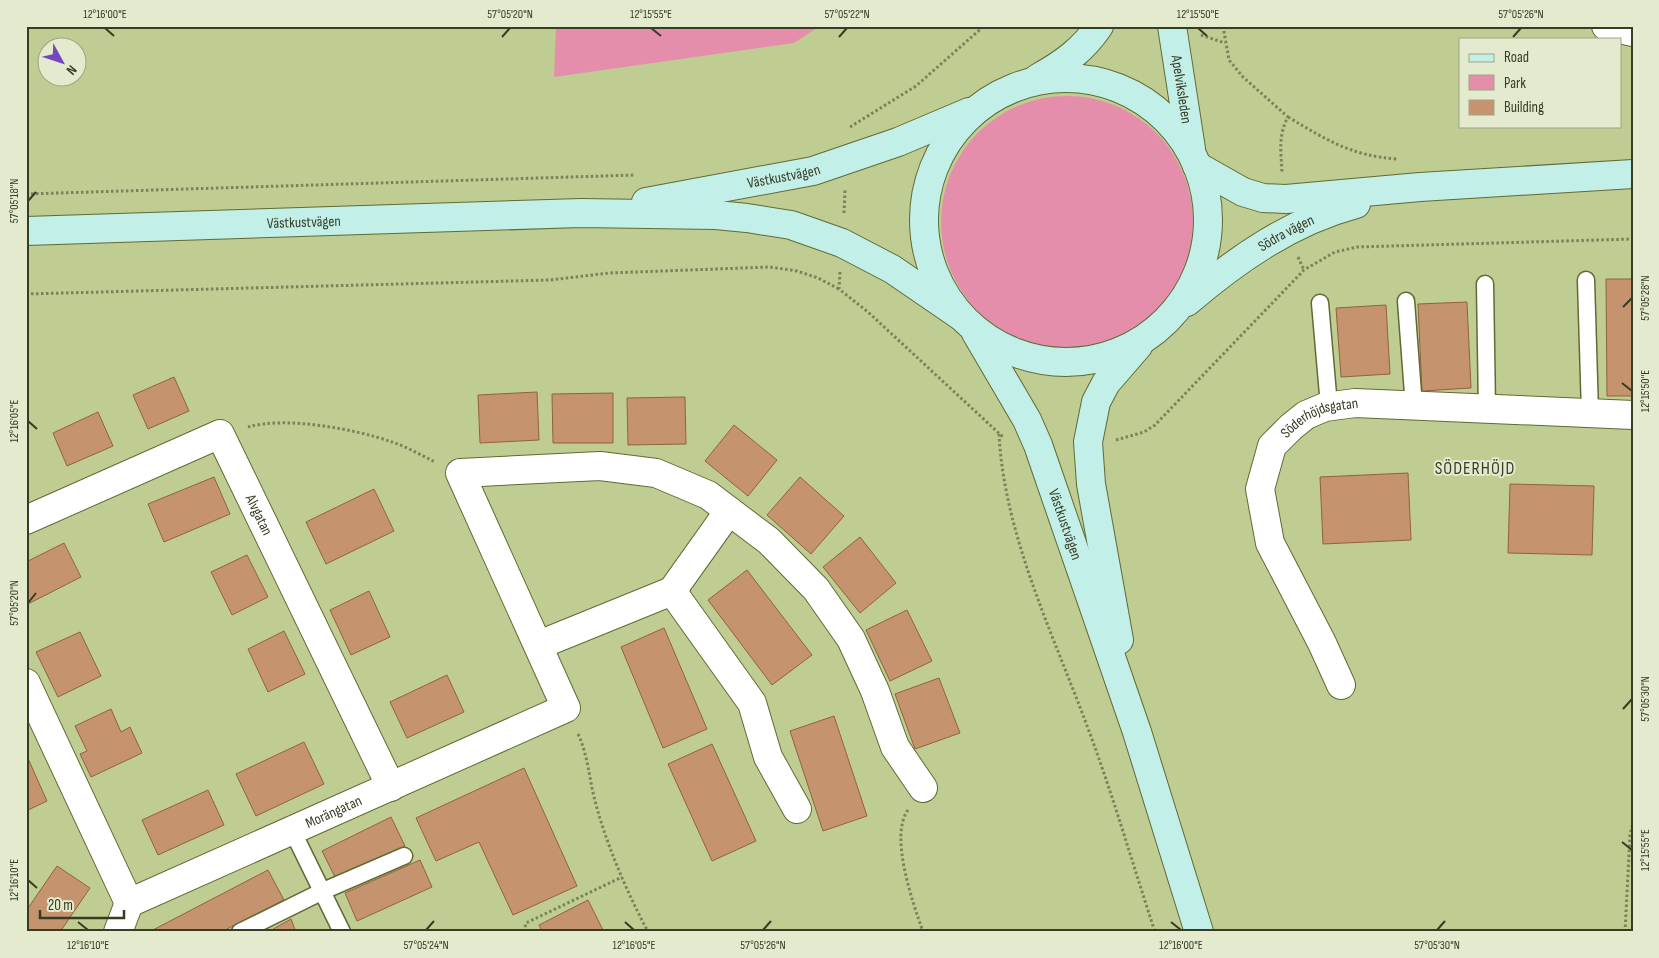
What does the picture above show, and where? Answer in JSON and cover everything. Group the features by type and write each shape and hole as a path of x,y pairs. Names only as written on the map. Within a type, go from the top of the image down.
{"street":[{"path":"1034,81 1075,54 1090,40 1098,26"},
{"name":"Apelviksleden","path":"1172,26 1194,159"},
{"path":"1606,26 1633,32"},
{"path":"1074,78 1103,82 1130,93 1155,109 1175,129 1194,159 1207,201 1206,245 1200,266 1191,286 1171,315 1145,338 1113,354 1095,359 1056,362 1018,354 1000,346 967,322 948,300 935,276 924,236 923,215 926,194 939,155 963,121 978,108 1014,87 1034,81 1074,78"},
{"name":"Västkustvägen","path":"581,213 813,171 898,142 978,108"},
{"name":"Södra vägen","path":"1194,159 1243,192 1263,198 1286,199 1420,187 1633,174"},
{"name":"Södra vägen","path":"1171,315 1232,266 1291,229 1325,214 1420,187"},
{"name":"Västkustvägen","path":"26,232 581,213 716,215 768,220 791,225 842,243 892,269 967,322 1027,420 1038,445 1136,732 1200,932"},
{"name":"Västkustvägen","path":"1136,732 1091,484 1088,442 1096,402 1106,383 1145,338"},
{"name":"Söderhöjdsgatan","path":"1341,685 1322,643 1270,543 1260,489 1272,446 1306,415 1329,406 1354,403 1633,415"},
{"path":"26,520 220,434"},
{"name":"Alvgatan","path":"220,434 391,787"},
{"path":"566,708 460,473 600,466 656,473 708,495 769,541 816,589 851,639 875,691 895,747 923,788"},
{"path":"539,645 672,591 729,511"},
{"path":"672,591 752,703 768,757 797,809"},
{"path":"26,683 129,903 118,932"},
{"name":"Morängatan","path":"129,903 566,708"}],"lane":[{"path":"1586,280 1590,413"},
{"path":"1485,284 1487,408"},
{"path":"1406,301 1414,407"},
{"path":"1320,303 1329,406"},
{"path":"292,830 342,932"},
{"path":"248,930 323,892 404,856"}],"path":[{"path":"849,128 916,86 984,26"},
{"path":"1224,26 1229,60 1243,77 1288,117 1337,146 1377,157 1406,160"},
{"path":"1286,199 1280,140 1283,126 1288,117"},
{"path":"26,194 642,175"},
{"path":"1291,229 1298,258 1304,270"},
{"path":"1088,442 1130,437 1156,425 1304,270 1335,252 1357,248 1633,239"},
{"path":"26,294 550,280 609,273 770,267 797,271 839,289"},
{"path":"220,434 263,422 333,427 393,442 460,473"},
{"path":"1038,445 1007,440 999,434 1003,482 1019,546 1093,741 1155,932"},
{"path":"566,708 584,748 595,801 622,877 648,932"},
{"path":"923,788 903,817 901,841 907,881 923,932"},
{"path":"1625,932 1630,835 1633,824"},
{"path":"524,932 526,923 622,877"}],"green space":[{"path":"556,26 820,26 794,43 554,77"},
{"path":"1055,96 1079,96 1104,101 1127,110 1147,124 1165,142 1179,162 1188,185 1193,210 1191,247 1179,282 1165,302 1147,320 1127,334 1104,343 1079,348 1055,348 1030,343 1007,334 987,320 969,302 955,282 946,259 941,234 941,210 946,185 955,162 969,142 987,124 1007,110 1030,101"}],"building":[{"path":"1606,279 1633,279 1633,396 1607,396"},
{"path":"1467,302 1471,388 1422,391 1418,304"},
{"path":"1386,305 1390,374 1341,377 1336,308"},
{"path":"174,377 189,411 148,429 133,395"},
{"path":"537,392 539,440 480,443 478,395"},
{"path":"613,393 613,443 553,443 552,394"},
{"path":"685,397 686,444 628,445 627,398"},
{"path":"98,412 113,446 67,466 53,433"},
{"path":"734,425 777,460 748,496 705,461"},
{"path":"1408,473 1411,540 1323,544 1320,477"},
{"path":"214,477 230,514 164,542 148,504"},
{"path":"800,477 844,516 811,554 767,515"},
{"path":"1510,484 1594,486 1592,555 1508,553"},
{"path":"374,489 394,531 326,564 306,522"},
{"path":"860,537 896,583 860,613 823,567"},
{"path":"64,543 81,577 26,605 26,562"},
{"path":"247,555 268,597 232,615 211,572"},
{"path":"747,570 812,655 772,685 708,600"},
{"path":"369,591 390,637 351,655 330,610"},
{"path":"907,610 932,661 890,681 866,630"},
{"path":"664,628 707,729 663,748 621,647"},
{"path":"284,631 305,674 268,692 248,649"},
{"path":"80,632 101,676 58,697 36,652"},
{"path":"447,675 464,712 407,738 390,702"},
{"path":"939,678 960,733 915,749 895,694"},
{"path":"111,709 121,732 130,727 142,753 91,777 80,754 87,751 75,726"},
{"path":"834,716 867,816 823,831 790,731"},
{"path":"304,742 324,784 256,816 236,774"},
{"path":"712,744 756,841 712,861 668,764"},
{"path":"26,754 47,801 26,811"},
{"path":"524,768 577,886 513,915 479,842 436,861 416,818"},
{"path":"208,790 224,825 158,855 142,820"},
{"path":"391,817 405,846 336,879 322,851"},
{"path":"420,860 432,887 357,921 345,893"},
{"path":"57,866 90,888 60,932 26,932 26,911"},
{"path":"268,870 284,900 221,932 149,932"},
{"path":"588,900 604,932 542,932 539,925"},
{"path":"291,919 296,932 268,932"}],"district":[{"name":"SÖDERHÖJD","path":"1475,468"}]}
